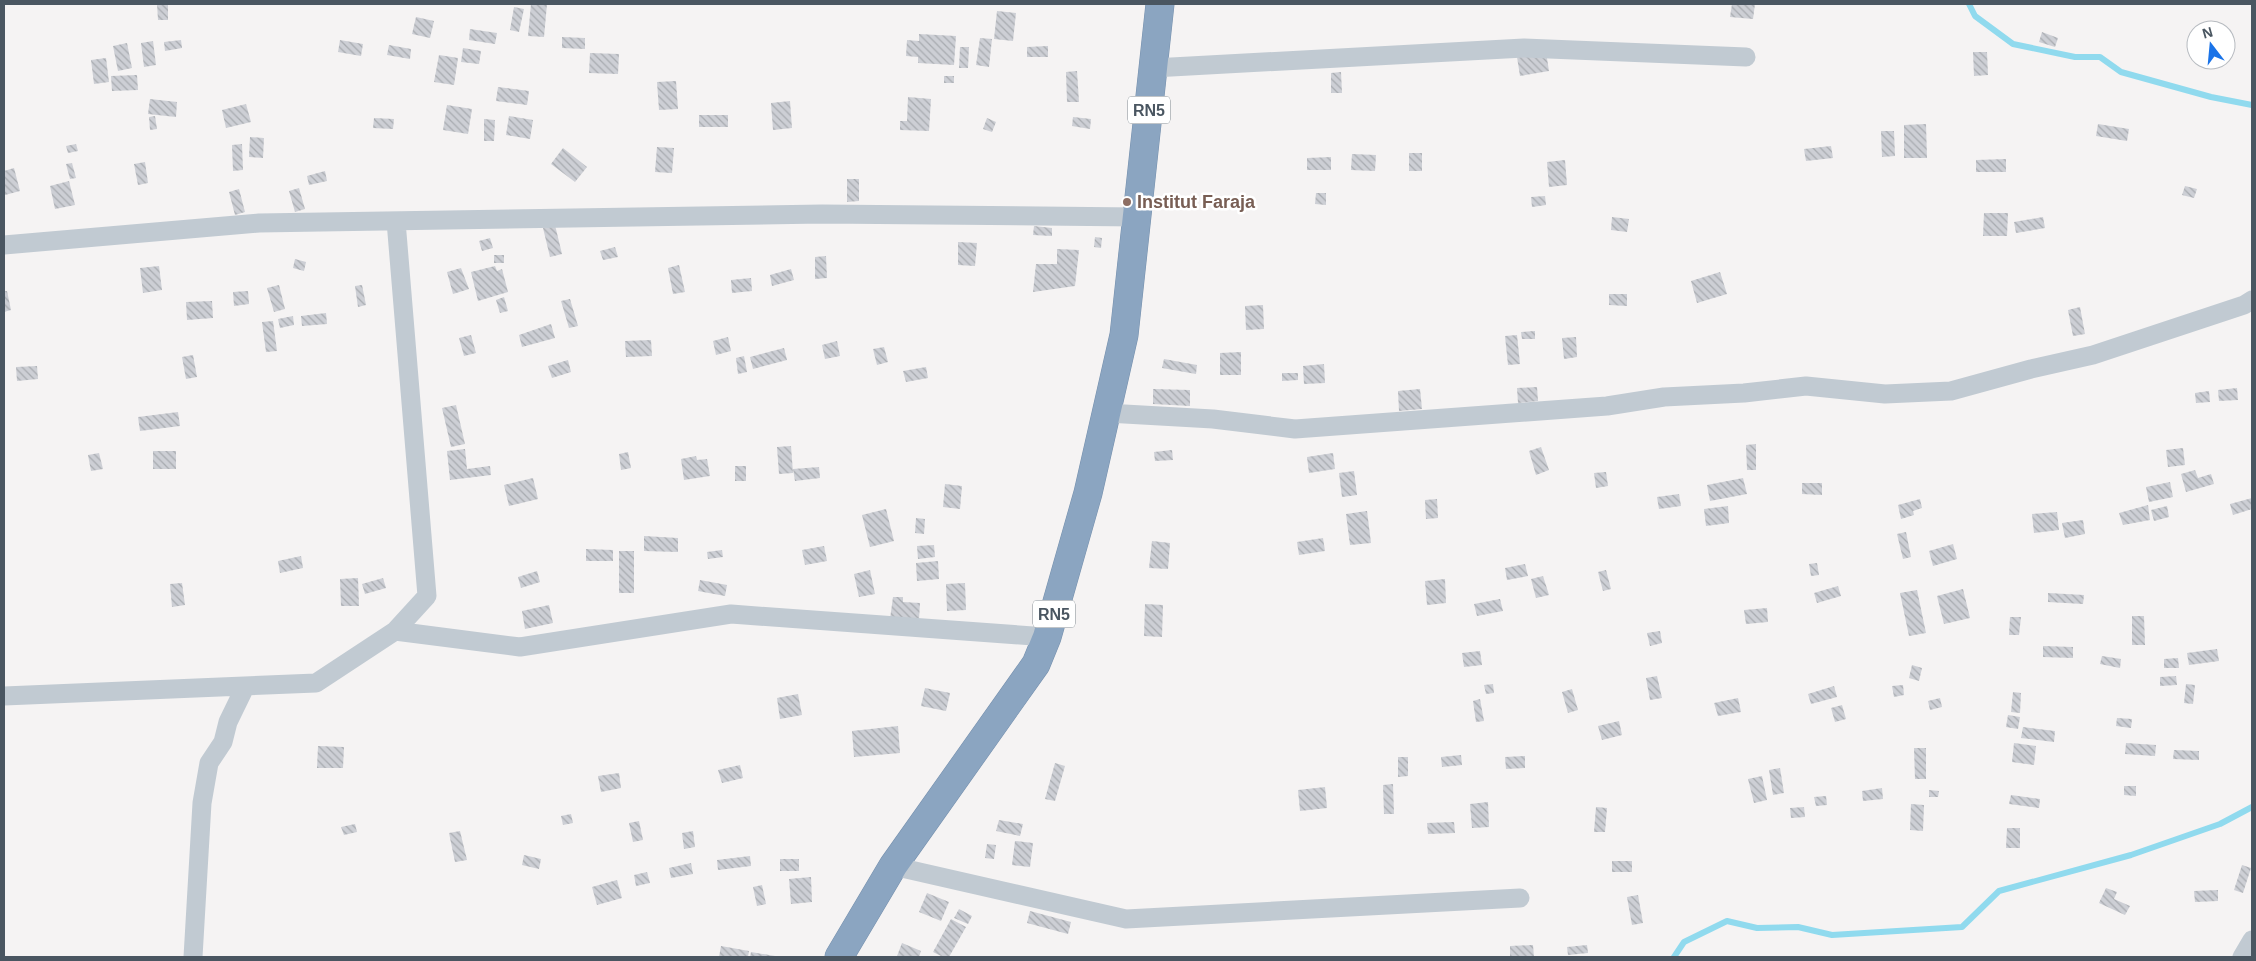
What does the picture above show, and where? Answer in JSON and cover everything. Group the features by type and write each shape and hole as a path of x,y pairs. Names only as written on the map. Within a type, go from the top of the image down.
{"highway":[{"name":"RN5","path":"839,957 893,866 1030,672 1047,637 1088,493 1108,413 1124,336 1160,4"}],"street":[{"path":"1153,68 1524,48 1746,57"},
{"path":"4,245 259,223 822,214 1138,217"},
{"path":"4,696 316,683 395,631 427,596 396,221"},
{"path":"1108,413 1213,419 1295,429 1607,406 1664,397 1744,393 1806,386 1886,394 1951,391 2031,369 2093,355 2244,305 2252,300"},
{"path":"395,631 520,647 731,614 1047,637"},
{"path":"193,957 203,795 209,763 223,742 228,722 245,687"},
{"path":"893,866 1126,919 1520,898"},
{"path":"2242,957 2252,940"}],"building":[{"path":"157,4 168,4 168,20 158,20"},
{"path":"531,4 547,4 544,37 528,36"},
{"path":"1732,4 1755,4 1753,19 1730,17"},
{"path":"514,7 524,9 519,32 510,30"},
{"path":"997,11 1016,13 1013,41 994,39"},
{"path":"416,17 434,21 430,38 412,34"},
{"path":"470,29 497,33 495,44 469,40"},
{"path":"2042,32 2058,38 2055,47 2039,42"},
{"path":"919,34 956,36 954,65 918,63 918,57 906,56 907,40 919,41"},
{"path":"562,37 585,38 585,49 562,48"},
{"path":"980,38 992,39 989,67 976,65"},
{"path":"181,40 182,48 165,51 164,42"},
{"path":"340,40 363,44 361,56 338,52"},
{"path":"153,41 156,65 144,67 141,43"},
{"path":"127,43 132,68 118,71 113,46"},
{"path":"389,45 411,49 410,59 387,55"},
{"path":"1048,46 1048,57 1027,57 1027,47"},
{"path":"960,47 969,47 968,68 959,68"},
{"path":"463,48 481,51 479,64 461,62"},
{"path":"1546,52 1549,71 1520,76 1517,57"},
{"path":"1973,52 1987,52 1988,75 1974,76"},
{"path":"590,53 619,54 618,74 589,73"},
{"path":"439,55 458,58 454,85 434,82"},
{"path":"106,58 109,82 94,84 91,60"},
{"path":"1077,71 1079,102 1067,102 1066,72"},
{"path":"1341,72 1342,93 1331,93 1331,73"},
{"path":"137,75 138,90 112,91 111,76"},
{"path":"944,76 954,76 954,83 944,83"},
{"path":"676,81 678,109 659,110 657,82"},
{"path":"498,87 529,91 527,105 496,101"},
{"path":"908,97 931,99 929,131 900,130 900,121 907,121"},
{"path":"150,99 177,102 176,117 148,114"},
{"path":"790,101 792,128 773,130 771,103"},
{"path":"246,104 251,122 226,128 222,110"},
{"path":"447,105 472,109 468,134 443,130"},
{"path":"699,115 728,115 728,127 699,127"},
{"path":"155,116 157,129 150,130 149,117"},
{"path":"509,116 533,120 530,139 506,135"},
{"path":"1073,117 1091,119 1090,129 1072,126"},
{"path":"374,118 394,119 393,129 373,128"},
{"path":"987,118 996,122 992,132 983,129"},
{"path":"484,119 495,120 494,141 484,141"},
{"path":"1926,124 1927,158 1904,158 1904,125"},
{"path":"2098,124 2129,129 2127,141 2096,136"},
{"path":"1881,131 1894,131 1895,156 1882,157"},
{"path":"250,137 264,138 263,158 249,157"},
{"path":"76,144 78,151 68,153 66,146"},
{"path":"242,144 243,170 233,171 232,145"},
{"path":"1831,146 1833,158 1806,161 1804,149"},
{"path":"657,147 674,148 672,173 655,172"},
{"path":"563,148 587,167 575,182 551,164"},
{"path":"1409,153 1422,153 1422,171 1409,171"},
{"path":"1352,154 1376,155 1375,171 1351,170"},
{"path":"1331,157 1331,170 1307,170 1307,158"},
{"path":"2006,159 2006,172 1976,172 1976,160"},
{"path":"1565,160 1567,185 1549,187 1547,162"},
{"path":"145,162 148,183 138,185 134,164"},
{"path":"72,163 76,178 70,179 66,164"},
{"path":"14,168 20,191 5,195 4,171"},
{"path":"325,171 327,181 309,185 307,176"},
{"path":"847,179 859,179 859,201 847,202"},
{"path":"69,181 75,205 55,209 50,186"},
{"path":"2185,186 2197,189 2194,198 2182,195"},
{"path":"299,188 305,209 295,212 289,191"},
{"path":"239,189 245,212 235,215 229,192"},
{"path":"1316,193 1326,193 1326,205 1315,204"},
{"path":"1545,196 1546,205 1532,207 1531,197"},
{"path":"1984,213 2008,213 2007,236 1983,236"},
{"path":"1612,217 1629,219 1627,232 1611,230"},
{"path":"2043,217 2045,228 2016,233 2014,222"},
{"path":"555,225 562,254 550,257 543,228"},
{"path":"1034,226 1052,228 1052,236 1033,235"},
{"path":"1095,237 1102,238 1101,248 1094,247"},
{"path":"490,238 493,248 482,251 479,241"},
{"path":"958,242 977,243 975,266 958,265"},
{"path":"615,247 618,257 603,260 600,251"},
{"path":"1057,249 1079,250 1075,286 1033,292 1036,264 1057,264"},
{"path":"494,255 504,255 504,263 494,263"},
{"path":"826,256 827,278 815,279 815,257"},
{"path":"295,259 306,262 304,271 293,268"},
{"path":"679,265 685,292 673,294 668,268"},
{"path":"159,266 162,290 143,293 140,268"},
{"path":"495,266 497,271 502,269 508,292 478,301 471,272"},
{"path":"461,268 469,289 453,294 447,272"},
{"path":"791,269 794,280 772,286 770,275"},
{"path":"1720,272 1727,294 1697,303 1691,281"},
{"path":"751,278 752,291 732,293 731,280"},
{"path":"279,285 285,309 274,312 267,288"},
{"path":"362,285 366,305 358,307 355,286"},
{"path":"4,291 7,291 11,310 4,312"},
{"path":"248,291 249,304 234,306 233,292"},
{"path":"1609,294 1627,294 1627,306 1609,305"},
{"path":"504,297 508,311 500,313 496,300"},
{"path":"570,299 578,326 569,328 561,301"},
{"path":"212,301 213,318 187,320 186,302"},
{"path":"1263,305 1264,329 1246,330 1245,306"},
{"path":"2080,307 2085,334 2073,336 2068,310"},
{"path":"326,313 327,324 302,326 301,316"},
{"path":"293,316 294,325 280,328 278,319"},
{"path":"273,321 277,351 266,352 262,322"},
{"path":"551,324 555,338 522,347 519,335"},
{"path":"1535,331 1535,339 1522,339 1521,332"},
{"path":"471,335 476,353 464,356 459,338"},
{"path":"1517,335 1520,364 1508,365 1505,336"},
{"path":"728,337 731,351 716,355 713,341"},
{"path":"1576,337 1577,357 1564,359 1562,338"},
{"path":"651,340 652,356 626,357 625,341"},
{"path":"837,341 840,356 825,359 822,345"},
{"path":"884,347 888,362 877,365 873,349"},
{"path":"784,348 787,360 753,369 750,357"},
{"path":"1241,352 1241,375 1220,375 1220,353"},
{"path":"193,355 197,377 186,379 182,357"},
{"path":"744,356 747,372 738,374 736,358"},
{"path":"1164,359 1197,365 1196,374 1162,368"},
{"path":"568,360 571,372 552,378 548,366"},
{"path":"1324,364 1325,383 1304,384 1303,366"},
{"path":"37,366 38,379 17,381 16,367"},
{"path":"926,367 928,378 906,382 903,371"},
{"path":"1282,373 1298,373 1298,380 1282,381"},
{"path":"1537,387 1538,401 1518,403 1517,388"},
{"path":"2237,388 2238,400 2219,401 2218,390"},
{"path":"1153,389 1190,390 1190,406 1153,404"},
{"path":"1420,389 1422,409 1399,411 1398,391"},
{"path":"2209,391 2210,402 2196,403 2195,393"},
{"path":"456,405 465,444 451,447 442,408"},
{"path":"178,412 180,426 140,431 138,417"},
{"path":"1756,444 1756,470 1747,470 1746,445"},
{"path":"791,446 793,473 779,474 777,447"},
{"path":"1541,447 1549,470 1536,475 1529,451"},
{"path":"2183,448 2185,465 2168,467 2166,450"},
{"path":"465,449 467,469 490,466 491,475 450,480 447,451"},
{"path":"1172,450 1173,460 1155,461 1154,452"},
{"path":"153,451 176,451 176,469 153,469"},
{"path":"628,452 631,468 621,470 619,454"},
{"path":"99,453 103,469 91,471 88,455"},
{"path":"1333,453 1335,469 1309,473 1307,457"},
{"path":"696,456 697,460 707,459 710,476 684,480 681,459"},
{"path":"735,466 746,466 746,481 735,481"},
{"path":"819,467 820,478 795,481 793,469"},
{"path":"2195,470 2198,478 2211,474 2214,484 2186,492 2181,474"},
{"path":"1354,471 1357,495 1342,497 1339,473"},
{"path":"1606,472 1608,486 1596,488 1594,473"},
{"path":"533,478 538,499 509,506 504,485"},
{"path":"1743,478 1747,494 1710,501 1707,485"},
{"path":"2170,482 2173,497 2149,502 2146,487"},
{"path":"1802,483 1822,483 1822,495 1802,494"},
{"path":"945,484 962,486 960,509 943,507"},
{"path":"1679,494 1681,506 1659,509 1657,497"},
{"path":"2252,498 2252,509 2233,515 2230,504"},
{"path":"1437,499 1438,518 1426,519 1425,500"},
{"path":"1920,499 1922,508 1913,511 1914,515 1901,519 1898,505"},
{"path":"2148,505 2150,520 2123,525 2119,513"},
{"path":"1728,506 1729,523 1706,526 1704,509"},
{"path":"2167,506 2169,517 2154,521 2151,510"},
{"path":"886,509 894,541 870,547 862,515"},
{"path":"1367,511 1371,543 1350,545 1346,514"},
{"path":"2057,512 2059,530 2034,533 2032,514"},
{"path":"916,518 925,519 924,534 915,533"},
{"path":"2083,520 2085,534 2065,538 2062,523"},
{"path":"1906,532 1911,557 1903,559 1897,534"},
{"path":"644,536 678,538 678,552 644,551"},
{"path":"1323,538 1325,551 1299,555 1297,542"},
{"path":"1152,541 1170,543 1168,569 1149,568"},
{"path":"1953,544 1957,559 1933,566 1929,551"},
{"path":"934,545 935,557 918,559 917,546"},
{"path":"824,546 827,561 805,565 802,550"},
{"path":"586,549 613,550 613,561 586,561"},
{"path":"722,550 723,557 708,559 707,552"},
{"path":"619,551 634,551 634,593 619,593"},
{"path":"301,556 303,568 280,573 278,561"},
{"path":"938,561 939,579 917,581 916,563"},
{"path":"1817,563 1819,575 1811,576 1809,564"},
{"path":"1525,564 1528,576 1507,580 1505,568"},
{"path":"870,570 875,594 859,597 854,574"},
{"path":"1606,570 1611,589 1603,591 1598,572"},
{"path":"537,571 540,582 521,588 518,577"},
{"path":"1543,576 1549,595 1536,598 1531,579"},
{"path":"358,578 359,606 341,606 340,579"},
{"path":"383,578 386,588 365,594 362,584"},
{"path":"1445,579 1446,603 1427,605 1425,581"},
{"path":"700,580 727,585 725,596 698,591"},
{"path":"182,583 185,605 172,607 170,584"},
{"path":"965,583 966,610 947,611 946,584"},
{"path":"1838,586 1841,596 1817,603 1814,593"},
{"path":"1963,589 1970,618 1944,624 1937,596"},
{"path":"1917,590 1926,633 1909,636 1900,593"},
{"path":"2048,593 2084,595 2083,604 2048,602"},
{"path":"893,597 903,597 903,602 920,603 919,620 890,619"},
{"path":"1500,599 1503,611 1477,616 1474,604"},
{"path":"1145,604 1163,605 1162,637 1144,636"},
{"path":"549,605 553,623 525,629 522,611"},
{"path":"1767,608 1768,622 1746,624 1744,610"},
{"path":"2132,616 2144,616 2145,645 2132,645"},
{"path":"2010,617 2021,617 2019,635 2009,635"},
{"path":"1660,631 1662,643 1650,646 1647,633"},
{"path":"2043,646 2073,647 2073,658 2043,657"},
{"path":"2217,649 2219,661 2189,665 2187,653"},
{"path":"1480,651 1482,665 1464,667 1462,653"},
{"path":"2102,656 2121,659 2120,668 2100,664"},
{"path":"2178,658 2179,668 2164,668 2164,659"},
{"path":"1912,665 1922,668 1919,681 1909,678"},
{"path":"1657,676 1662,698 1650,700 1646,678"},
{"path":"2176,676 2177,685 2160,686 2160,677"},
{"path":"1493,684 1494,693 1486,694 1484,685"},
{"path":"2186,684 2195,685 2193,704 2184,703"},
{"path":"1903,685 1904,695 1894,697 1892,686"},
{"path":"1834,686 1837,697 1811,704 1808,694"},
{"path":"925,688 950,693 946,711 921,706"},
{"path":"1572,689 1578,710 1568,713 1562,692"},
{"path":"2013,692 2021,693 2020,713 2011,712"},
{"path":"798,694 802,715 780,719 777,698"},
{"path":"1738,698 1741,712 1718,716 1714,703"},
{"path":"1940,698 1942,707 1930,710 1928,701"},
{"path":"1480,699 1484,721 1476,722 1473,701"},
{"path":"1842,705 1846,719 1835,722 1831,708"},
{"path":"2008,715 2020,717 2018,729 2006,727"},
{"path":"2117,718 2132,719 2131,728 2116,726"},
{"path":"1619,721 1622,735 1602,740 1598,726"},
{"path":"898,726 900,753 854,757 852,731"},
{"path":"2023,727 2055,731 2054,742 2021,738"},
{"path":"2014,743 2036,746 2034,765 2012,762"},
{"path":"2126,743 2156,745 2155,756 2125,754"},
{"path":"318,746 344,747 343,768 317,768"},
{"path":"1914,748 1926,748 1926,779 1915,779"},
{"path":"2174,750 2199,751 2199,760 2173,759"},
{"path":"1461,755 1462,765 1442,767 1441,757"},
{"path":"1525,756 1525,768 1506,769 1505,757"},
{"path":"1398,757 1408,757 1408,776 1398,777"},
{"path":"1055,763 1065,766 1055,801 1045,799"},
{"path":"740,765 743,778 722,783 718,770"},
{"path":"1780,768 1784,793 1773,795 1769,770"},
{"path":"619,773 621,788 601,792 598,776"},
{"path":"1762,776 1767,800 1754,803 1748,779"},
{"path":"1393,784 1394,814 1384,814 1383,785"},
{"path":"2124,786 2136,786 2136,796 2124,795"},
{"path":"1325,787 1327,808 1300,811 1298,790"},
{"path":"1882,788 1883,799 1863,801 1862,791"},
{"path":"1929,790 1939,791 1938,797 1929,797"},
{"path":"2011,795 2040,799 2039,808 2009,804"},
{"path":"1826,796 1827,805 1816,806 1814,797"},
{"path":"1488,802 1489,827 1472,828 1470,804"},
{"path":"1911,804 1924,805 1923,831 1910,830"},
{"path":"1596,807 1607,808 1605,832 1594,832"},
{"path":"1804,807 1805,817 1791,818 1790,808"},
{"path":"571,814 573,823 563,825 561,816"},
{"path":"999,820 1023,824 1020,836 996,831"},
{"path":"639,821 643,840 633,842 629,823"},
{"path":"1454,822 1455,833 1428,834 1427,823"},
{"path":"355,824 357,832 344,835 341,827"},
{"path":"2007,828 2020,828 2020,848 2006,848"},
{"path":"460,831 467,860 455,862 449,833"},
{"path":"693,831 695,847 684,849 682,833"},
{"path":"1015,841 1033,843 1030,867 1012,865"},
{"path":"987,844 996,845 994,859 985,858"},
{"path":"524,855 541,859 539,869 522,865"},
{"path":"750,856 751,866 718,870 717,860"},
{"path":"780,859 799,859 799,871 780,871"},
{"path":"1612,861 1632,861 1632,872 1612,872"},
{"path":"691,863 693,874 671,878 669,868"},
{"path":"2242,865 2251,868 2243,893 2234,890"},
{"path":"647,872 650,883 636,886 634,875"},
{"path":"811,877 812,902 791,904 789,879"},
{"path":"617,880 622,898 597,905 592,887"},
{"path":"762,885 766,904 757,906 753,887"},
{"path":"2106,888 2117,892 2114,899 2130,906 2125,915 2099,903"},
{"path":"2218,890 2218,901 2195,902 2194,891"},
{"path":"927,893 949,902 941,921 919,912"},
{"path":"1638,895 1643,923 1632,925 1627,897"},
{"path":"959,909 972,916 968,924 954,918"},
{"path":"1030,911 1071,922 1068,934 1027,923"},
{"path":"951,919 966,927 949,957 943,957 933,952"},
{"path":"902,943 921,951 919,957 897,956"},
{"path":"1533,945 1534,957 1510,957 1510,946"},
{"path":"1587,945 1588,953 1568,955 1567,947"},
{"path":"721,946 749,951 748,957 719,957"},
{"path":"751,952 775,956 775,957 750,957"}],"waterway":[{"path":"1969,4 1975,16 2013,44 2075,57 2100,57 2121,72 2211,97 2252,105"},
{"path":"1674,957 1684,942 1727,921 1757,928 1798,927 1832,935 1962,927 1999,891 2131,855 2220,824 2252,807"}],"place":[{"name":"Institut Faraja","path":"1127,202"}]}
